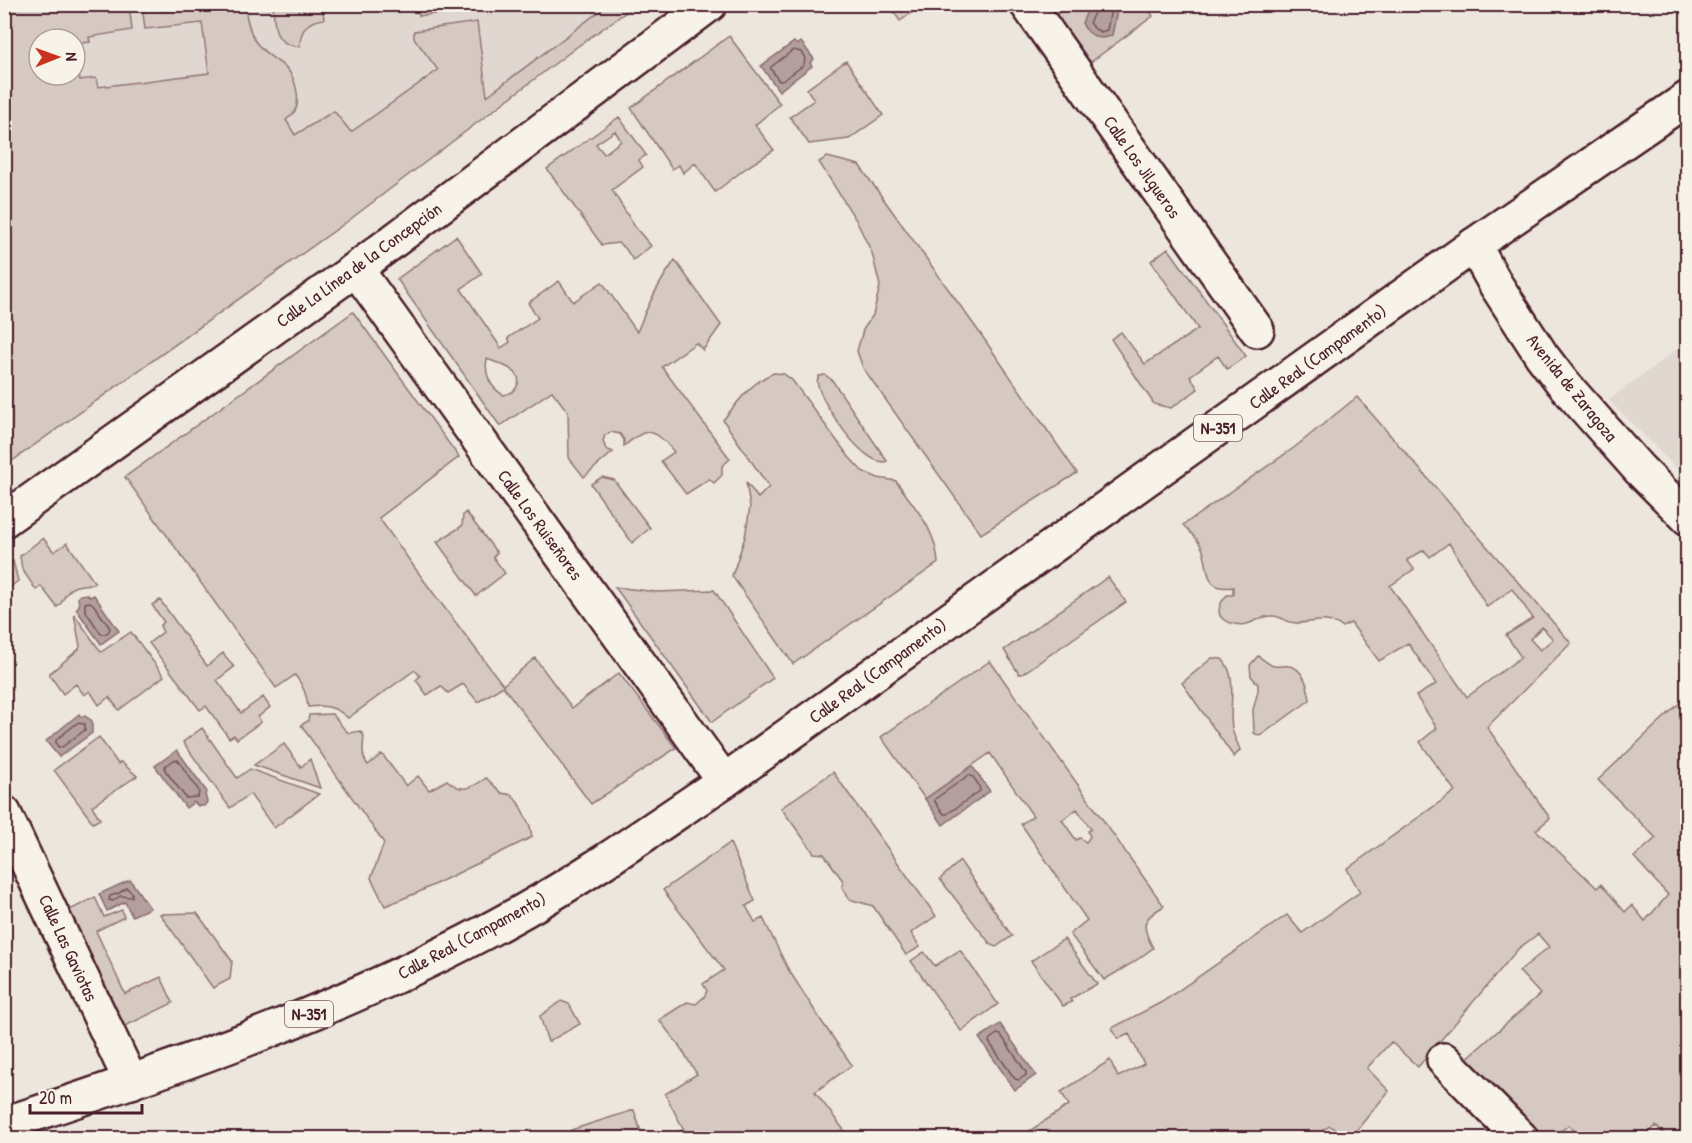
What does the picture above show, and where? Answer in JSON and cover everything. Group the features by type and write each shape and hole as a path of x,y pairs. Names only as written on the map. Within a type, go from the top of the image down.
{"main road":[{"name":"Calle La Línea de la Concepción","path":"4,520 356,269 710,4"},
{"name":"Calle Los Jilgueros","path":"1027,4 1257,330"},
{"name":"Calle Real (Campamento)","path":"4,1124 131,1082 308,1015 416,968 525,910 597,866 724,782 1474,245 1688,98"},
{"name":"Avenida de Zaragoza","path":"1474,245 1496,285 1542,356 1562,382 1639,469 1688,518"},
{"name":"Calle Los Ruiseñores","path":"356,269 724,782"},
{"name":"Calle Las Gaviotas","path":"4,813 131,1082"},
{"path":"1444,1060 1521,1138"}],"shaded area":[{"path":"5,4 129,5 132,30 89,37 90,42 87,42 87,27 27,27 27,87 87,87 87,79 96,78 98,87 209,73 202,23 145,29 142,5 162,5 163,11 197,8 197,5 244,5 249,28 255,41 287,69 293,79 297,91 297,104 293,114 286,120 295,135 334,111 351,132 438,70 414,38 414,31 477,22 487,96 608,5 636,5 578,46 348,221 5,466"},
{"path":"4,5 608,5 502,85 336,202 264,84 23,105"},
{"path":"273,5 322,5 324,19 306,27 301,35 300,47 291,45 284,42 277,33"},
{"path":"417,5 457,5 458,11 419,16"},
{"path":"889,5 923,5 900,21"},
{"path":"1070,5 1092,5 1088,9 1084,27 1100,38 1112,34 1118,5 1145,5 1153,16 1088,64 1054,16"},
{"path":"729,36 780,104 755,125 774,150 715,192 695,163 683,173 679,165 672,169 631,108"},
{"path":"846,61 883,115 849,139 809,144 790,117 814,100 807,89"},
{"path":"619,117 646,155 639,160 643,167 612,190 635,227 651,246 633,260 625,248 618,243 602,245 547,169","holes":["615,131 621,141 604,154 596,144"]},
{"path":"827,157 859,165 1077,473 981,534 863,368 857,351 863,330 873,315 880,286 872,253 856,220 819,162"},
{"path":"456,236 482,274 461,289 501,348 510,342 508,338 538,318 528,303 559,281 573,302 602,282 637,332 654,294 675,260 721,325 703,350 696,343 662,367 730,459 722,466 722,475 714,483 709,479 686,494 661,461 674,452 660,437 646,432 624,446 624,440 620,434 611,432 605,435 603,441 606,449 613,452 584,477 569,458 568,412 552,391 500,426 397,279","holes":["487,359 508,368 517,375 519,379 516,389 503,395 498,392 487,375"]},
{"path":"1168,248 1246,356 1227,369 1218,356 1190,376 1198,389 1171,408 1154,404 1111,339 1121,332 1145,364 1198,329 1151,261"},
{"path":"353,312 459,457 379,518 425,582 503,685 535,658 572,708 619,673 676,748 591,804 503,686 478,702 463,684 448,693 441,686 427,695 416,680 420,676 415,670 348,718 330,707 308,707 304,690 295,675 276,688 125,477"},
{"path":"1687,342 1687,479 1609,400"},
{"path":"774,373 784,374 792,380 862,471 878,478 896,481 929,529 938,563 793,664 732,576 745,537 750,507 746,482 758,498 769,487 723,420 752,387"},
{"path":"825,375 832,380 887,461 878,461 868,455 846,433 821,394 817,380 819,376"},
{"path":"1357,397 1571,643 1487,727 1550,818 1536,830 1597,888 1601,884 1625,912 1632,905 1645,921 1668,895 1634,857 1656,838 1598,780 1687,696 1687,1138 1668,1138 1656,1126 1643,1138 1581,1138 1569,1125 1552,1138 1545,1138 1465,1060 1540,994 1519,971 1549,947 1538,934 1518,949 1418,1067 1391,1042 1367,1068 1389,1091 1350,1138 1343,1138 1330,1126 1324,1129 1317,1138 1019,1138 1069,1105 1061,1092 1110,1060 1118,1077 1144,1064 1129,1034 1118,1039 1112,1028 1162,1002 1287,915 1302,933 1360,892 1347,869 1455,791 1420,742 1437,728 1416,696 1436,684 1408,643 1379,661 1351,623 1342,627 1326,621 1294,623 1270,616 1239,625 1230,623 1220,616 1220,605 1227,595 1233,595 1233,587 1216,586 1212,582 1202,548 1183,525 1295,447","holes":["1449,543 1487,607 1512,589 1533,618 1506,635 1521,657 1467,697 1390,586 1414,569 1407,560 1424,550 1430,557","1542,627 1553,639 1540,650 1530,639"]},
{"path":"602,477 614,480 650,528 632,543 591,484"},
{"path":"466,512 497,553 493,557 505,573 476,596 437,542 462,526 463,515"},
{"path":"43,538 54,552 67,543 95,583 73,587 57,607 41,586 36,590 22,569 20,556"},
{"path":"13,561 18,581 5,591 5,567"},
{"path":"1108,577 1126,602 1019,674 1004,650"},
{"path":"615,587 657,592 714,590 773,678 712,722"},
{"path":"160,600 207,666 223,653 234,667 217,680 241,713 263,697 270,707 258,717 261,722 237,739 234,735 229,738 206,706 200,710 149,643 163,632 160,626 164,622 152,605"},
{"path":"74,614 101,652 131,632 164,676 119,710 109,697 99,705 90,691 84,695 76,684 63,694 49,674 79,649"},
{"path":"1258,656 1272,665 1289,666 1298,670 1306,684 1310,700 1260,736 1254,733 1253,710 1258,684 1251,676 1250,665"},
{"path":"1212,658 1222,659 1227,666 1232,683 1232,728 1240,750 1234,757 1182,683"},
{"path":"990,661 1164,906 1151,915 1145,924 1146,934 1153,948 1104,980 1070,934 1087,920 1021,824 1033,816 990,753 925,799 881,737","holes":["1077,809 1091,829 1088,831 1090,837 1086,842 1080,838 1076,840 1062,820"]},
{"path":"332,714 349,733 360,731 364,736 363,755 368,765 382,754 406,786 418,776 429,790 447,780 457,787 467,788 486,778 502,793 512,795 530,826 532,837 385,906 371,878 384,843 301,725 308,721 309,715"},
{"path":"202,728 237,778 250,769 319,794 274,828 250,794 230,808 183,742"},
{"path":"99,737 118,764 121,762 137,776 92,806 100,819 93,823 54,770"},
{"path":"284,744 301,767 310,759 320,788 254,765"},
{"path":"833,772 936,916 911,933 920,947 906,955 873,906 849,899 842,887 843,881 824,854 814,853 781,808"},
{"path":"730,843 755,901 746,906 755,922 763,918 788,969 852,1065 815,1092 850,1138 674,1138 672,1133 684,1130 665,1094 697,1074 659,1020 687,1002 696,1004 707,991 703,984 724,970 663,890"},
{"path":"960,861 1012,936 996,947 991,945 940,879"},
{"path":"95,897 104,917 122,910 124,917 96,931 125,994 161,977 173,1003 123,1027 68,911"},
{"path":"197,913 232,961 230,979 213,988 160,914"},
{"path":"1064,939 1097,984 1070,999 1072,1002 1063,1006 1031,961"},
{"path":"960,950 998,1004 961,1031 911,961 924,952 935,966"},
{"path":"561,1001 569,1004 580,1024 548,1042 540,1016"},
{"path":"634,1110 643,1138 574,1138 571,1130"}],"water":[{"path":"1092,5 1118,5 1112,35 1103,38 1095,36 1082,23"},
{"path":"794,42 797,45 801,42 814,59 810,63 812,66 779,91 761,66"},
{"path":"87,594 90,597 94,595 119,631 101,644 76,609 79,606 78,597"},
{"path":"79,714 92,721 92,733 59,757 46,741"},
{"path":"177,750 207,792 205,794 207,802 204,806 198,806 194,802 186,808 155,766"},
{"path":"972,766 990,791 943,825 925,799"},
{"path":"130,880 150,908 132,916 125,902 107,911 99,894"},
{"path":"1000,1024 1036,1075 1015,1090 979,1038"}]}
